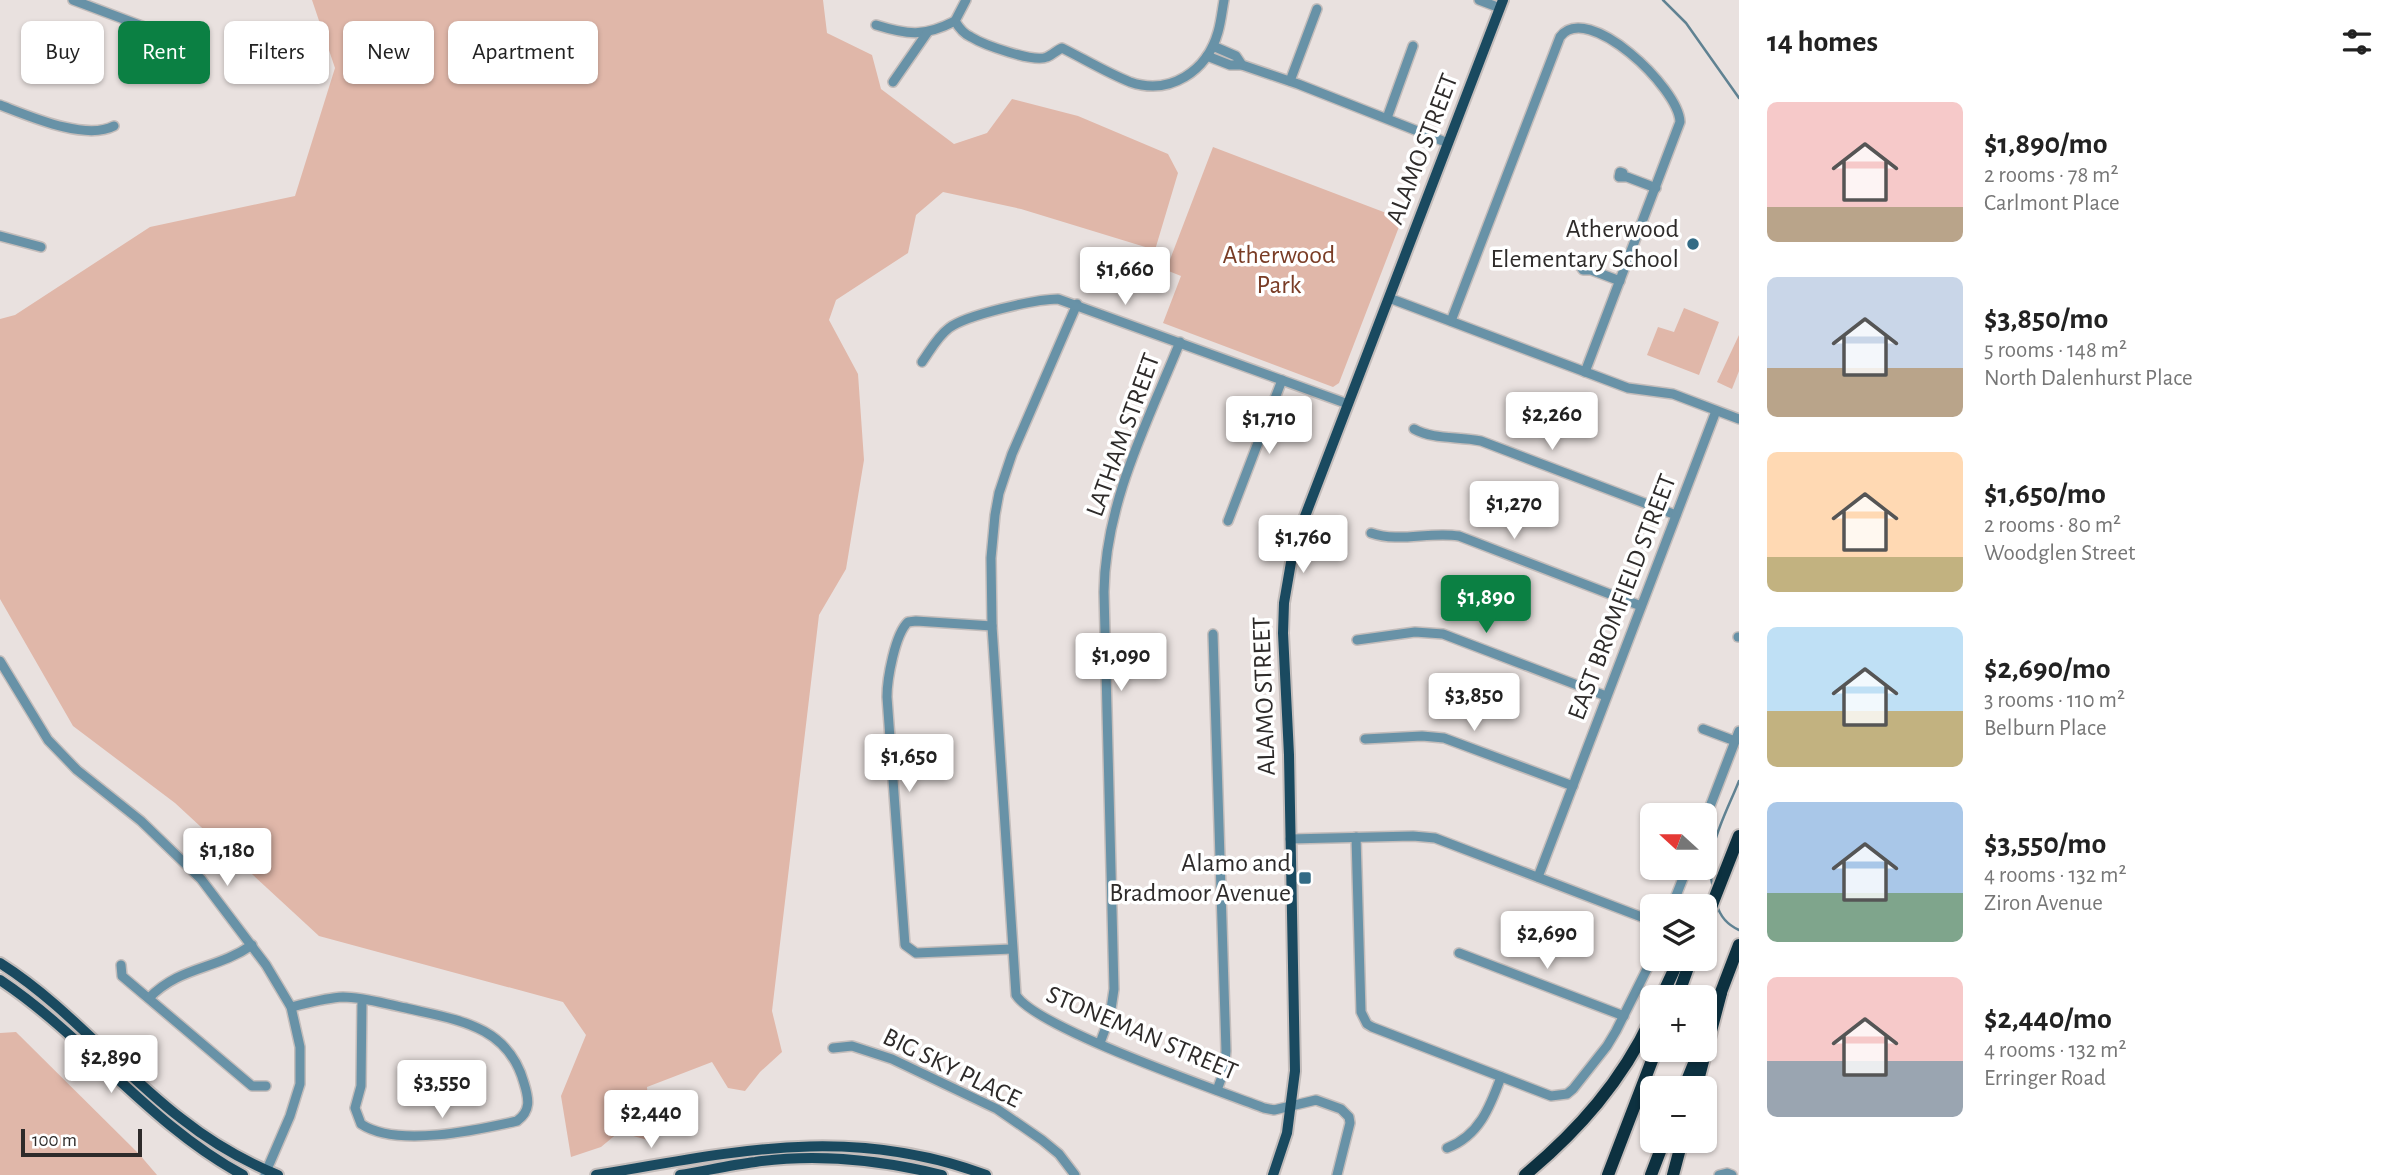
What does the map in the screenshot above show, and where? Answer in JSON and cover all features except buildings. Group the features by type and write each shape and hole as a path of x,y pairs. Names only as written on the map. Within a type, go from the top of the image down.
{"highway":[{"path":"1716,894 1739,836"},
{"path":"1717,1003 1738,948"},
{"path":"1699,1076 1721,993"},
{"path":"1525,1175 1559,1147 1586,1119 1616,1079 1640,1038"},
{"path":"1608,1175 1651,1062"},
{"path":"1651,1175 1659,1153"},
{"path":"1673,1175 1679,1153"}],"main road":[{"name":"ALAMO STREET","path":"1273,1175 1287,1133 1295,1071 1289,755 1283,633 1284,603 1294,545 1501,4"},
{"path":"0,963 37,989 180,1118 235,1155 266,1173 278,1175"},
{"path":"0,980 52,1021 172,1129 219,1163 243,1175"},
{"path":"596,1175 748,1150 791,1145 835,1145 894,1151 986,1175"},
{"path":"680,1175 755,1162 831,1158 892,1164 942,1175"}],"street":[{"path":"73,0 129,21"},
{"path":"876,25 900,32 927,33 955,21 966,0"},
{"path":"955,21 958,28 970,37 992,47 1035,59 1047,58 1062,48 1130,82 1154,86 1173,84 1203,62 1218,32 1224,0"},
{"path":"1479,0 1501,4"},
{"path":"1290,81 1317,9"},
{"path":"1451,321 1560,37 1568,28 1574,26 1610,37 1634,53 1649,68 1676,106 1680,115 1679,129 1585,372"},
{"path":"893,82 927,33"},
{"path":"1213,46 1236,56 1242,65"},
{"path":"1387,118 1413,46"},
{"path":"1207,56 1225,64 1242,65 1290,81 1448,143"},
{"path":"0,105 55,124 80,129 105,131 114,126"},
{"path":"1623,173 1618,175 1619,177 1627,177 1656,188"},
{"path":"0,236 41,247"},
{"path":"1586,265 1583,264 1583,270 1591,270 1620,281"},
{"path":"1389,298 1628,388 1673,394 1739,419"},
{"path":"922,362 946,330 965,319 1049,299 1067,300 1348,404"},
{"name":"STONEMAN STREET","path":"1077,304 1012,454 999,493 991,558 992,626 1015,991 1020,1001 1056,1024 1217,1090 1274,1110 1316,1100 1341,1108 1349,1117 1349,1132 1337,1175"},
{"name":"LATHAM STREET","path":"1100,1043 1110,1016 1114,989 1104,592 1106,547 1123,482 1180,342"},
{"path":"1228,521 1282,380"},
{"name":"EAST BROMFIELD STREET","path":"1538,877 1716,411"},
{"path":"1414,429 1432,437 1461,437 1481,441 1676,515"},
{"path":"1371,533 1389,538 1432,533 1459,536 1641,606"},
{"path":"992,626 908,622 900,634 887,686 887,697 905,945 916,954 1012,949"},
{"path":"1357,640 1415,632 1443,635 1606,696"},
{"path":"1213,634 1226,1051 1217,1090"},
{"path":"0,661 48,740 61,756 172,849 227,911 279,985 290,1007 300,1047 300,1084 266,1173"},
{"path":"1703,729 1737,736 1711,803"},
{"path":"1365,739 1422,736 1444,738 1573,786"},
{"path":"1290,839 1413,836 1435,838 1640,916"},
{"path":"1356,837 1363,1018 1373,1027 1559,1097 1573,1089 1607,1046 1646,971"},
{"path":"149,998 171,979 220,963 252,945"},
{"path":"1460,953 1624,1016"},
{"path":"121,965 122,976 252,1086 266,1086"},
{"path":"290,1007 329,998 362,999 469,1023 497,1040 517,1065 529,1101 528,1110 517,1121 441,1135 383,1132 361,1124 355,1108 361,1086 362,999"},
{"name":"BIG SKY PLACE","path":"833,1048 852,1046 872,1052 997,1109 1059,1154 1075,1175"},
{"path":"1447,1148 1462,1143 1476,1128 1488,1111 1501,1077"},
{"path":"1719,1175 1732,1175"}],"green space":[{"path":"312,0 823,0 827,33 872,55 881,89 954,144 987,133 1012,99 1078,116 1168,154 1178,173 1155,250 1021,209 943,192 916,215 908,253 836,300 829,320 858,374 864,460 846,569 819,615 772,1011 782,1052 760,1072 745,1091 728,1088 712,1062 647,1087 651,1141 619,1132 601,1147 571,1157 561,1096 586,1035 563,1002 319,936 175,803 73,726 0,599 0,319 15,315 150,227 295,196 335,68 329,50 329,21 319,21"},
{"name":"Atherwood Park","path":"1213,147 1402,219 1339,383 1333,387 1163,323 1181,276 1166,270"},
{"path":"1684,308 1719,322 1699,375 1647,355 1658,327 1674,332"},
{"path":"1739,335 1739,371 1732,389 1717,382"},
{"path":"16,1032 157,1175 0,1175 0,1033"}],"waterway":[{"path":"1663,0 1686,23 1739,98"},
{"path":"1713,888 1713,847 1739,781"},
{"path":"1717,905 1725,920 1739,930"}],"place":[{"name":"Atherwood Elementary School","path":"1693,244"},
{"name":"Alamo and Bradmoor Avenue","path":"1305,878"}]}
